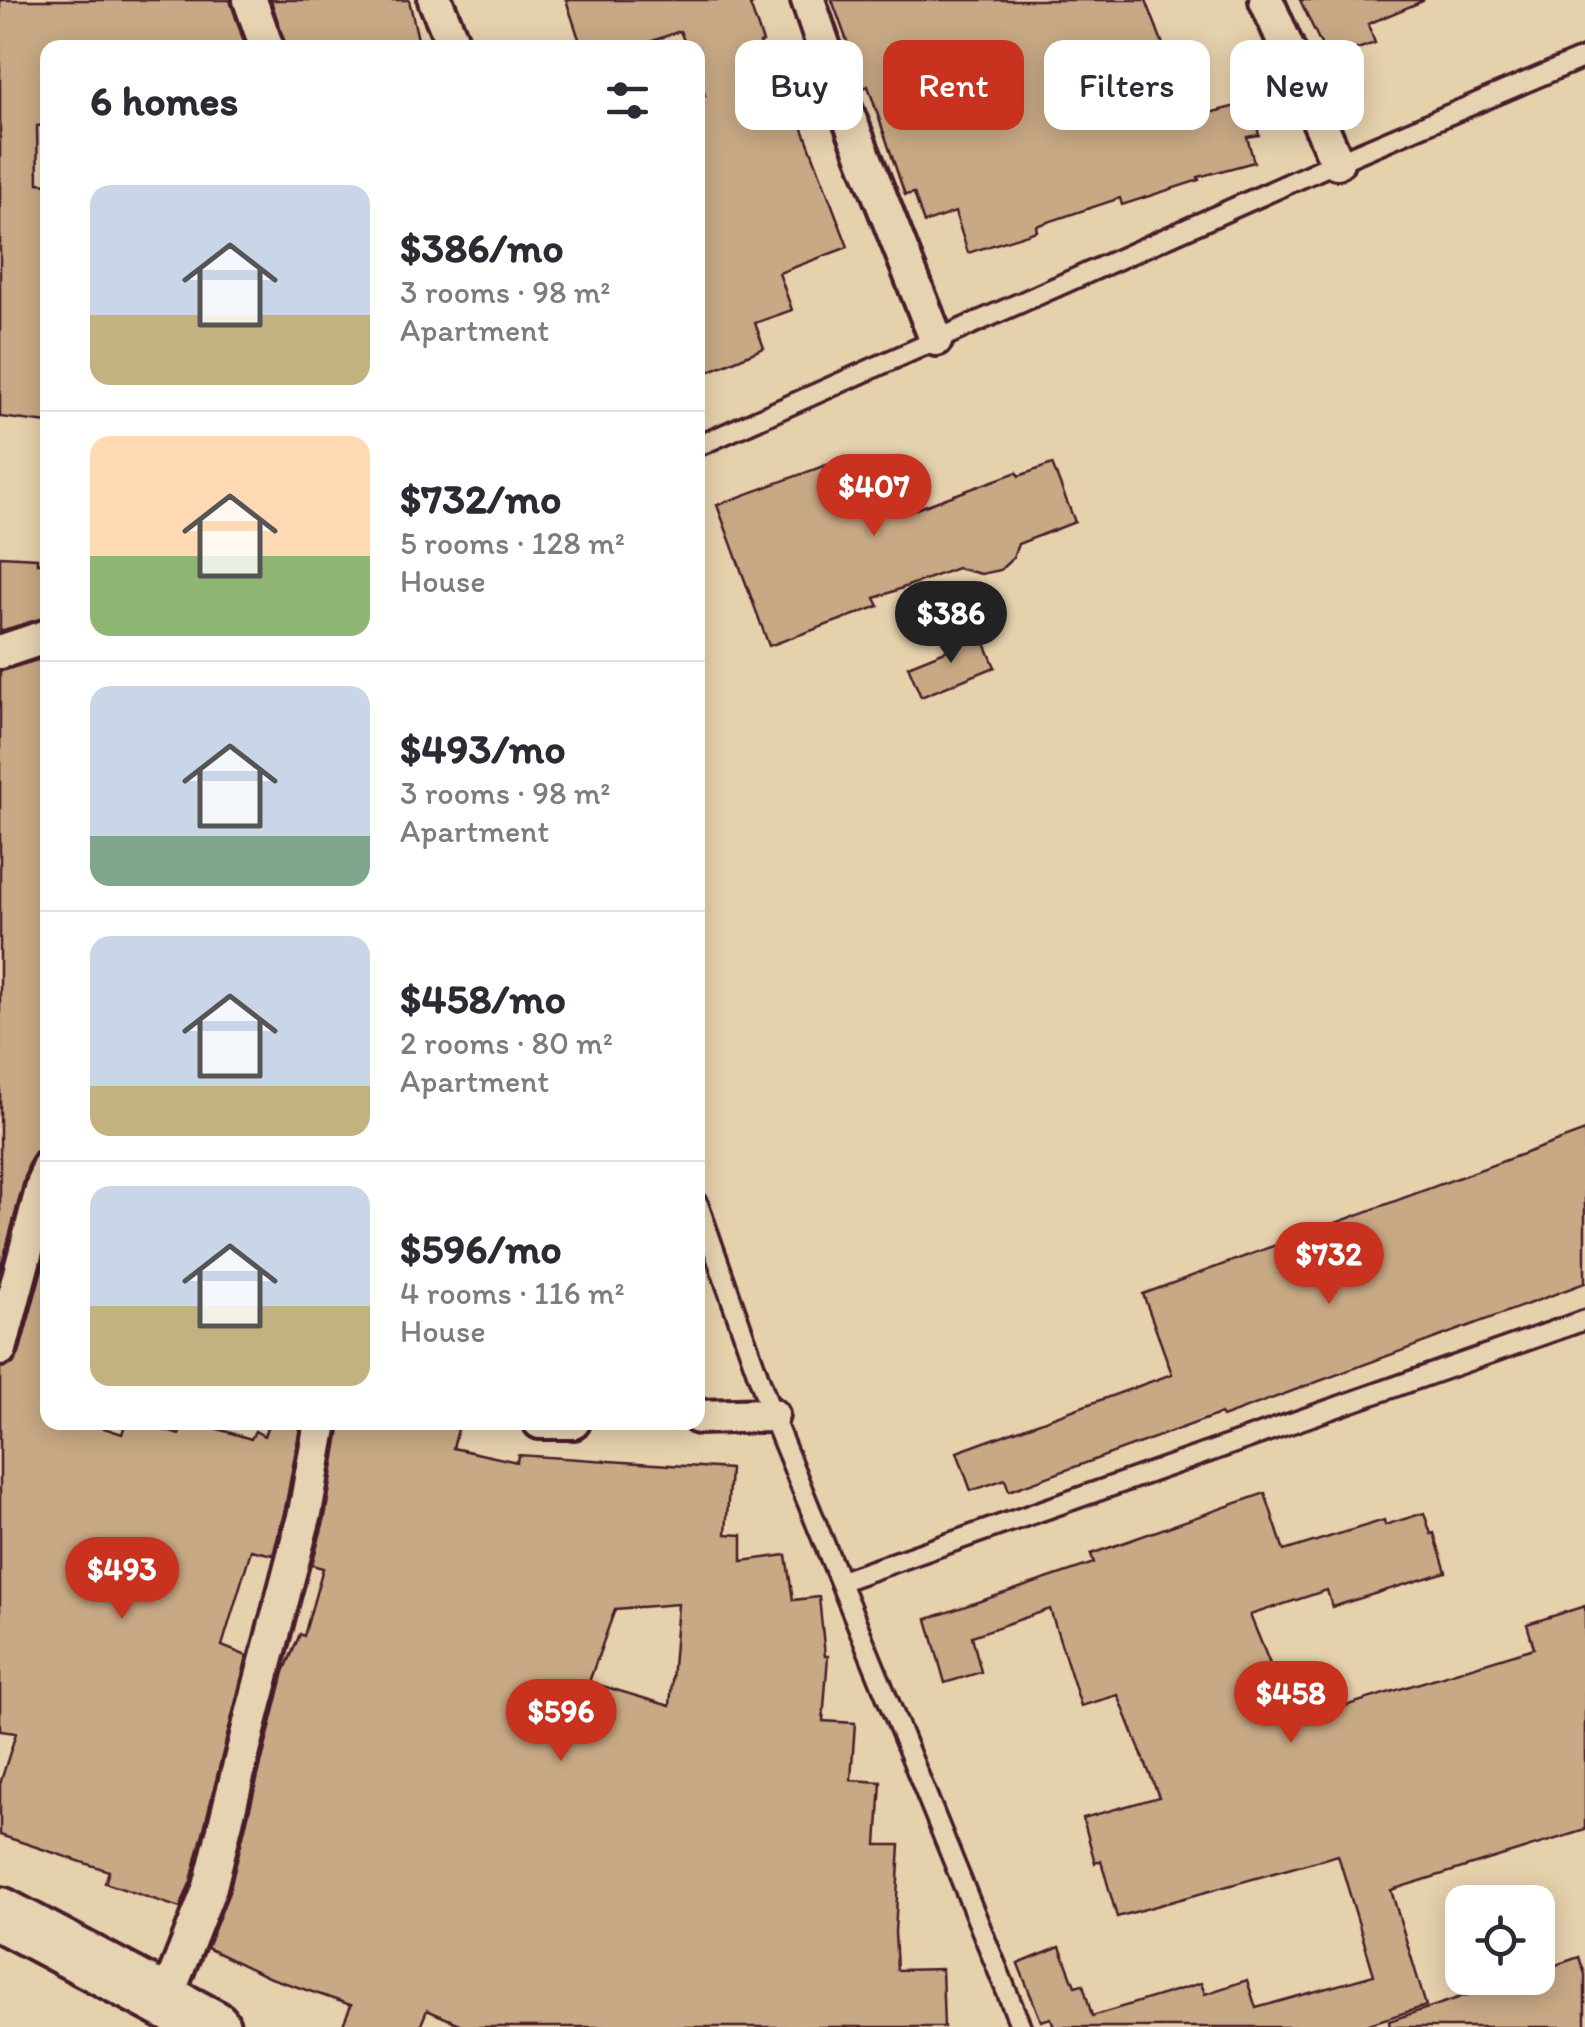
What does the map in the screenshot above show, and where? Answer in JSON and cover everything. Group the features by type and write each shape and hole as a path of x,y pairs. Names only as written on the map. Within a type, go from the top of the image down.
{"main road":[{"path":"0,1914 214,2027"}],"street":[{"path":"250,0 263,40"},
{"path":"435,0 452,40"},
{"path":"808,0 840,95 936,339"},
{"path":"1266,0 1337,162"},
{"path":"0,652 40,639"},
{"path":"0,1349 40,1196"},
{"path":"705,1418 772,1416"},
{"path":"166,2001 210,1887 306,1513 320,1430"}],"lane":[{"path":"705,443 1337,162 1585,57"},
{"path":"705,1224 772,1416 1021,2027"},
{"path":"840,1581 1585,1320"}],"building":[{"path":"0,0 230,0 243,40 40,40 40,422 0,417"},
{"path":"271,0 409,0 418,40 284,40"},
{"path":"566,0 752,0 750,5 762,40 735,40 735,130 803,130 848,247 779,273 792,310 755,323 764,348 705,373 705,40 684,40 680,31 655,40 579,40"},
{"path":"832,0 1146,0 1161,40 1044,40 1044,130 1210,130 1210,113 1230,108 1230,130 1258,130 1259,135 1247,137 1254,162 1198,177 1199,180 1122,205 1120,198 968,253 955,212 924,223 914,193 905,195 868,86 863,85 863,40 847,40"},
{"path":"1300,0 1423,0 1368,24 1375,43 1364,47 1364,40 1319,40"},
{"path":"900,457 916,509 1017,472 1019,476 1052,464 1075,522 1018,544 1013,558 1000,570 981,574 957,568 875,598 879,606 769,646 717,505 826,465 831,477"},
{"path":"0,556 37,558 40,619 0,631"},
{"path":"982,636 995,667 921,697 908,666"},
{"path":"40,659 40,1150 29,1162 0,1271 0,671"},
{"path":"1585,1131 1585,1283 1009,1491 1005,1479 971,1491 957,1452 1172,1374 1143,1294"},
{"path":"40,1277 40,1430 110,1430 122,1434 123,1430 164,1430 179,1435 181,1430 221,1430 251,1439 255,1431 264,1436 266,1430 300,1430 273,1555 251,1550 222,1646 247,1656 191,1881 180,1908 105,1883 109,1871 0,1835 0,1784 16,1733 0,1731 0,1368 13,1364"},
{"path":"340,1430 458,1430 453,1448 517,1462 518,1455 730,1469 726,1534 742,1535 742,1561 786,1555 793,1600 819,1597 828,1656 823,1721 855,1723 851,1780 881,1782 877,1845 900,1845 897,1970 942,1969 944,2027 466,2027 427,2010 420,2027 342,2027 351,2005 268,1977 207,1948 229,1892 284,1672 300,1634 304,1636 323,1568 312,1565 325,1517","holes":["678,1604 670,1706 589,1682 615,1609"]},
{"path":"1265,1493 1284,1551 1384,1520 1385,1525 1424,1513 1446,1572 1332,1607 1327,1590 1250,1615 1281,1691 1336,1675 1345,1706 1534,1648 1527,1624 1585,1606 1585,1830 1391,1890 1426,2006 1359,2027 1054,2027 1051,2018 1041,2021 1018,1964 1060,1947 1075,1986 1083,1984 1092,2016 1201,1983 1205,1994 1247,1980 1256,2008 1374,1975 1338,1855 1117,1917 1101,1861 1095,1863 1083,1818 1159,1797 1118,1695 1081,1706 1050,1609 972,1636 981,1672 945,1683 927,1619 1094,1563 1091,1554"},
{"path":"1579,1957 1585,1974 1585,2027 1390,2027 1389,2021 1467,1995 1555,1995 1555,1965"}]}
